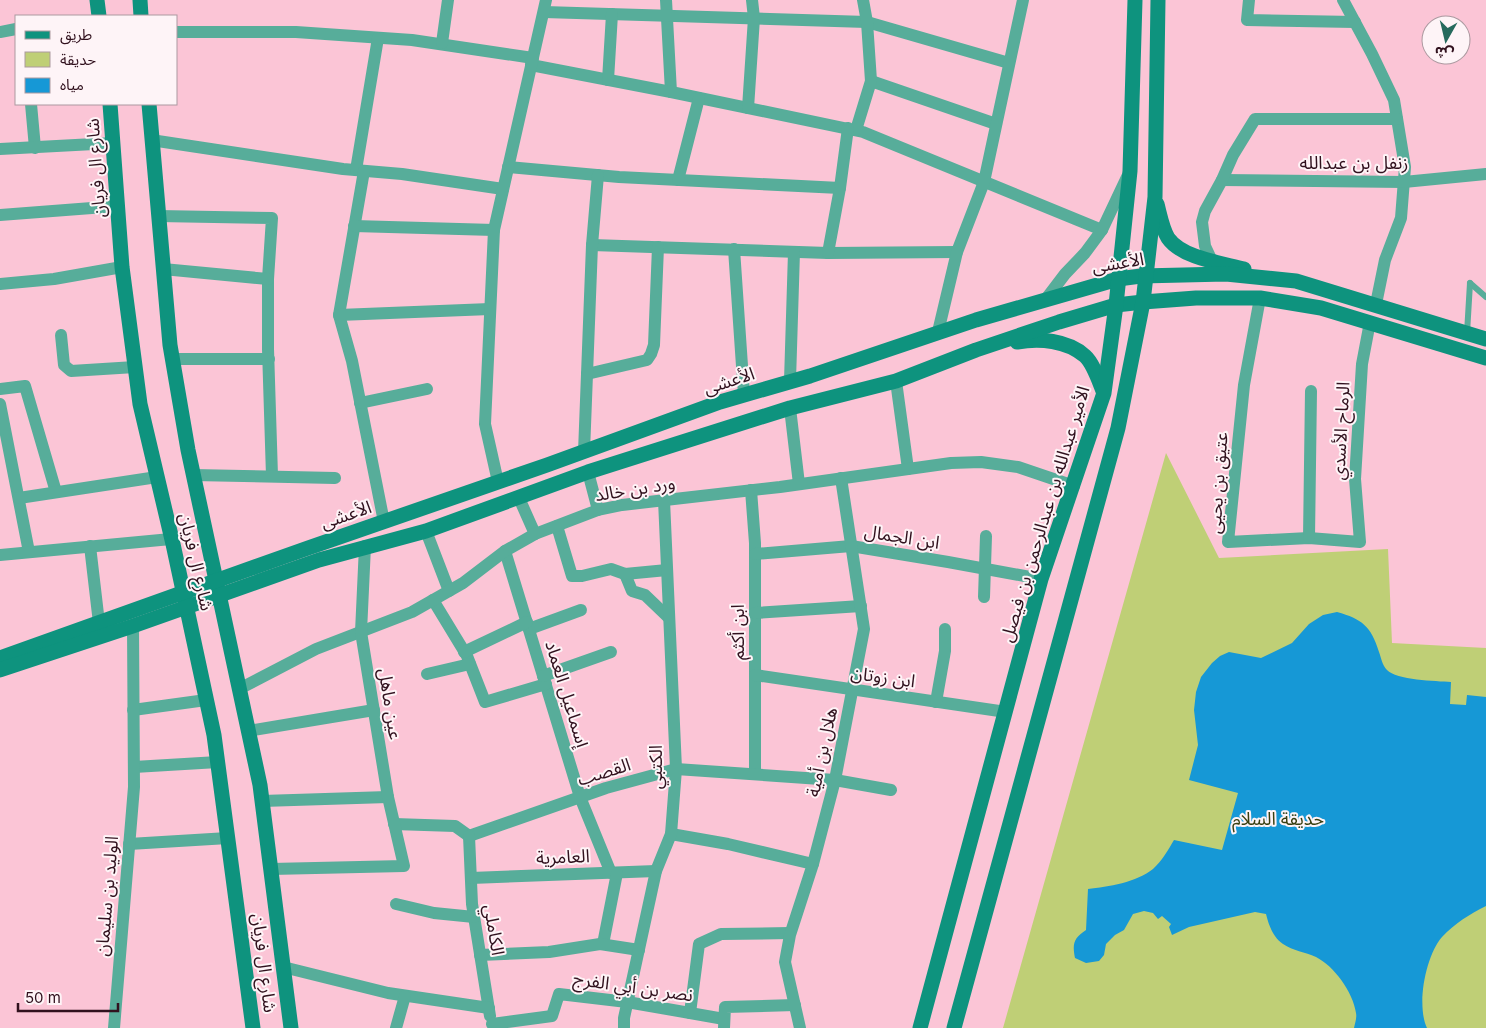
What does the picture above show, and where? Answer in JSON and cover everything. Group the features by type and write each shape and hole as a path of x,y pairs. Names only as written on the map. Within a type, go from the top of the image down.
{"main road":[{"path":"97,0 99,15"},
{"path":"140,0 141,15"},
{"name":"الأمير عبدالله بن عبدالرحمن بن فيصل","path":"920,1028 1041,579 1104,393 1116,305 1130,171 1135,0"},
{"path":"954,1028 1118,428 1143,302 1155,197 1158,0"},
{"name":"شارع ال فريان","path":"110,105 122,267 140,404 172,538 214,735 253,1028"},
{"name":"شارع ال فريان","path":"148,105 172,359 193,474 260,785 292,1028"},
{"path":"1155,197 1167,237 1175,246 1186,253 1296,281"},
{"name":"الأعشى","path":"0,658 99,623 185,600 384,522 720,402 938,332 1118,279 1146,276 1226,274 1296,281 1486,338"},
{"name":"الأعشى","path":"218,588 426,530 588,472 790,408 896,381 976,350 1116,305 1196,298 1260,298 1321,308 1486,358"},
{"path":"976,350 1026,341 1043,340 1067,345 1086,356 1104,393"},
{"name":"الأعشى","path":"0,670 133,626 185,600"}],"street":[{"path":"442,43 448,0"},
{"path":"666,0 671,92"},
{"path":"748,108 754,18 752,0"},
{"path":"828,252 852,129 871,80 867,22 863,0"},
{"path":"938,332 957,252 984,182 1023,0"},
{"path":"1249,0 1247,20 1355,22"},
{"path":"1343,0 1394,100 1405,167 1401,218 1385,260 1376,304"},
{"path":"498,482 484,424 494,230 545,6 612,14 867,22 1009,63"},
{"path":"608,80 612,14"},
{"path":"0,32 15,29"},
{"path":"178,32 296,32 442,43 608,80 852,129 864,132 1102,230"},
{"path":"378,38 354,226 339,315 352,361 384,522"},
{"path":"871,80 996,124"},
{"path":"678,180 700,98"},
{"path":"31,105 35,148"},
{"path":"1226,274 1212,261 1205,246 1202,222 1205,211 1222,180 1233,154 1256,119 1397,119"},
{"path":"152,140 503,189"},
{"path":"0,150 113,143"},
{"path":"508,167 598,175 840,188"},
{"path":"1046,299 1102,230 1130,171"},
{"name":"زنفل بن عبدالله","path":"1222,180 1404,182 1486,174"},
{"path":"584,452 592,245 598,175"},
{"path":"0,215 118,206"},
{"path":"158,216 272,218 268,279 272,476"},
{"path":"354,226 494,230"},
{"path":"592,245 794,252 957,252"},
{"path":"587,374 647,360 651,354 654,345 658,247"},
{"path":"734,249 744,395"},
{"path":"790,381 794,252"},
{"path":"0,284 54,279 122,267"},
{"path":"163,269 268,279"},
{"name":"عتيق بن يحيى","path":"1260,298 1244,385 1228,542 1309,538 1360,542"},
{"path":"339,315 490,309"},
{"name":"الرماح الأسدي","path":"1360,542 1355,479 1362,364 1370,322"},
{"path":"61,335 64,365 71,371 135,367"},
{"path":"172,359 269,359"},
{"path":"896,381 908,469"},
{"path":"0,389 25,386 56,492"},
{"path":"360,403 427,389"},
{"path":"1309,538 1311,391"},
{"path":"0,404 29,552"},
{"path":"790,408 799,484"},
{"name":"ورد بن خالد","path":"239,689 316,649 412,612 463,583 535,534 598,510 622,505 799,484 950,463 982,462 1018,467 1074,486"},
{"path":"588,472 598,510"},
{"path":"193,474 335,478"},
{"path":"19,498 157,477"},
{"name":"هلال بن أمية","path":"800,1028 785,962 790,933 813,864 835,780 864,629 841,478"},
{"name":"ابن أكثم","path":"751,490 755,554 755,774"},
{"path":"518,498 535,534"},
{"name":"الكتبي","path":"624,1028 627,1002 656,871 671,834 676,769 664,500"},
{"path":"557,526 572,576 582,576 612,569 625,574 667,570"},
{"path":"426,530 449,591"},
{"path":"984,597 986,536"},
{"path":"0,555 172,538"},
{"path":"90,546 99,623"},
{"name":"عين ماهل","path":"271,870 404,866 388,797 361,632 365,546"},
{"name":"ابن الجمال","path":"755,554 851,546 1041,579"},
{"name":"إسماعيل العماد","path":"506,552 580,798 614,873"},
{"path":"625,574 632,591 645,595 669,618"},
{"path":"433,600 464,652 485,702 545,680 611,652"},
{"path":"755,613 861,606"},
{"path":"464,652 528,625 581,610"},
{"name":"الوليد بن سليمان","path":"114,1028 134,787 133,626"},
{"path":"936,702 945,651 945,629"},
{"path":"426,674 470,664"},
{"name":"ابن زوتان","path":"755,675 1006,712"},
{"path":"134,710 206,700"},
{"path":"248,731 374,710"},
{"path":"134,767 218,762"},
{"name":"القصب","path":"469,836 606,788 676,769 835,780 891,790"},
{"path":"262,801 388,797"},
{"path":"394,824 456,826 469,836"},
{"path":"671,834 728,844 813,864"},
{"name":"الكاملي","path":"469,836 472,904 492,1026"},
{"path":"129,844 228,838"},
{"name":"العامرية","path":"471,878 656,871"},
{"path":"603,944 614,873"},
{"path":"396,904 434,913 474,917"},
{"path":"690,1013 699,944 721,934 790,933"},
{"path":"480,955 549,952 603,944 639,950"},
{"path":"284,967 388,994 489,1008"},
{"name":"نصر بن أبي الفرج","path":"492,1026 552,1016 559,994 627,1002 690,1013 724,1023"},
{"path":"396,1028 405,996"},
{"path":"724,1023 725,1007 796,1005"}],"lane":[{"path":"1467,333 1470,283 1486,297"}],"green space":[{"name":"حديقة السلام","path":"1166,453 1219,558 1388,549 1392,643 1486,648 1486,1028 1003,1028"}],"water":[{"path":"1337,612 1359,621 1369,630 1384,666 1392,673 1417,679 1451,682 1450,704 1466,705 1467,695 1486,697 1486,906 1457,923 1436,945 1424,981 1422,1007 1427,1028 1354,1028 1356,1013 1354,1005 1347,988 1336,973 1316,957 1283,944 1272,931 1266,914 1255,912 1189,927 1172,935 1169,927 1171,924 1162,916 1158,919 1153,913 1144,911 1133,914 1124,930 1115,935 1106,944 1104,955 1099,961 1086,963 1075,958 1075,941 1086,930 1088,889 1122,883 1146,874 1165,855 1174,840 1222,850 1238,793 1189,780 1198,745 1194,710 1196,692 1201,677 1220,656 1229,652 1261,658 1292,643 1309,624 1323,615"}]}
